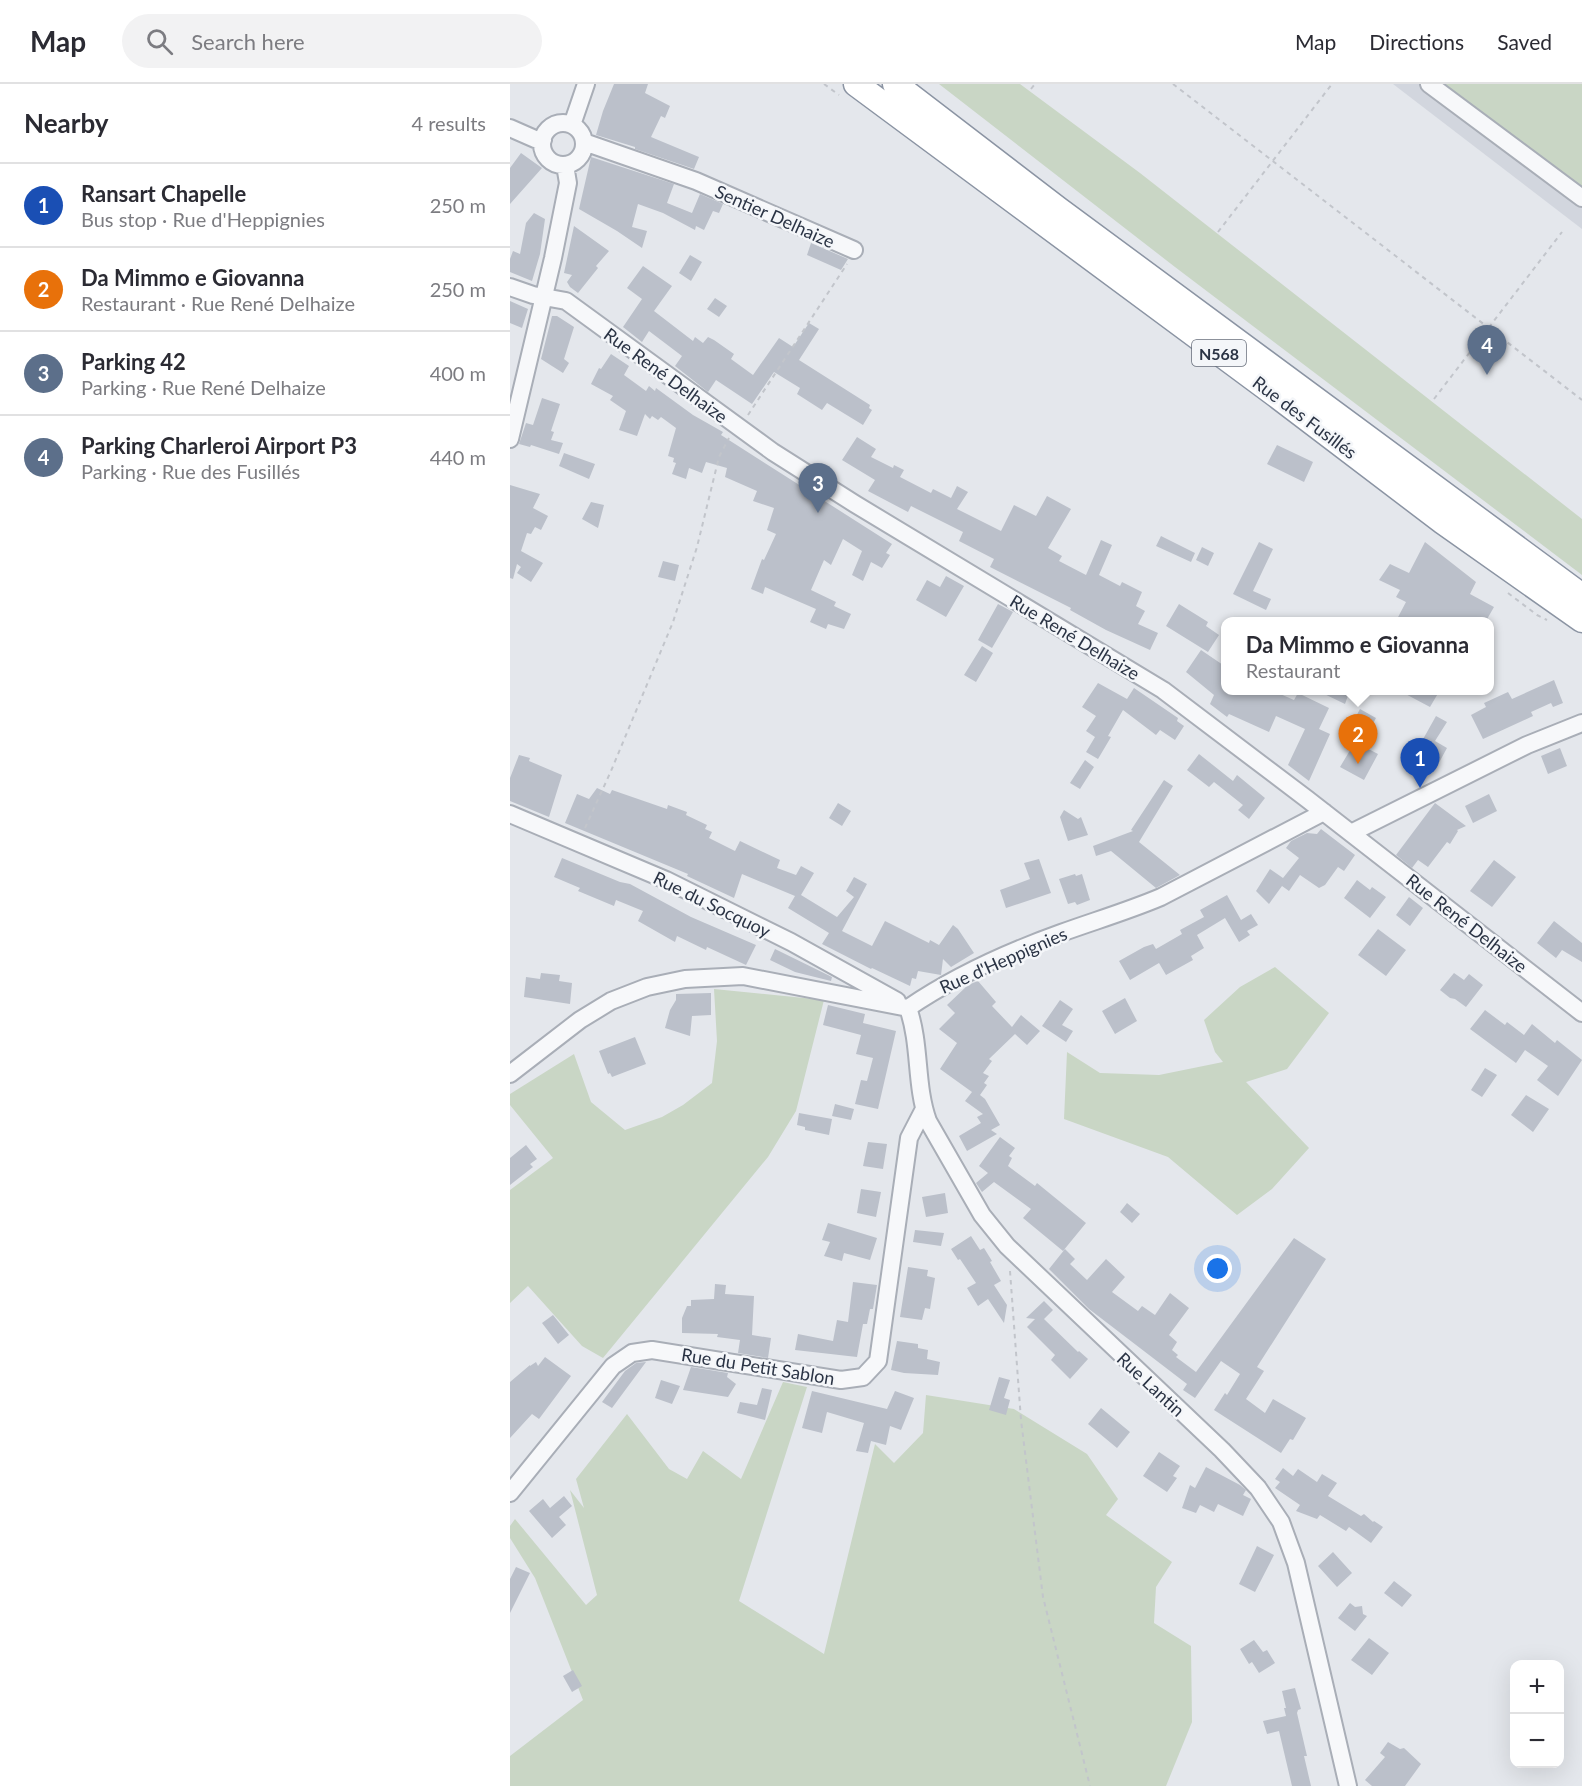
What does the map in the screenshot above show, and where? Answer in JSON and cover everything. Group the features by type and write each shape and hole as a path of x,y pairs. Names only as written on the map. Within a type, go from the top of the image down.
{"highway":[{"name":"Rue des Fusillés","path":"856,84 1276,395 1443,522 1582,620"},
{"name":"Rue des Fusillés","path":"895,84 1077,223 1582,597"}],"street":[{"path":"572,124 586,84"},
{"path":"1429,84 1582,198"},
{"path":"556,124 572,124 581,133 584,142 579,158 566,165 555,163 543,150 543,140 549,128 556,124"},
{"path":"510,128 534,139 543,140"},
{"name":"Sentier Delhaize","path":"584,142 696,181 854,250"},
{"path":"510,439 545,296 568,183 566,165"},
{"name":"Rue René Delhaize","path":"510,286 533,295 566,301 737,428 855,504 1163,690 1582,1013"},
{"path":"1351,833 1527,745 1579,722"},
{"name":"Rue d'Heppignies","path":"908,1008 938,988 993,960 1161,897 1324,812"},
{"name":"Rue du Socquoy","path":"510,814 666,880 791,942 908,1008"},
{"path":"510,1074 574,1025 611,1001 647,987 686,979 743,976 908,1008"},
{"name":"Rue Lantin","path":"908,1008 918,1047 924,1109 941,1146 982,1215 1007,1246 1221,1450 1258,1488 1274,1509 1289,1540 1296,1563 1348,1786"},
{"name":"Rue du Petit Sablon","path":"510,1493 613,1366 632,1353 652,1350 841,1380 863,1377 878,1361 909,1138 924,1109"}],"path":[{"path":"1031,89 1035,84"},
{"path":"1173,84 1582,400"},
{"path":"1218,232 1332,84"},
{"path":"1434,399 1562,232"},
{"path":"579,843 668,638 692,566 719,458 856,251 854,250"},
{"path":"1007,1246 1021,1420 1043,1597 1090,1786"}],"shaded area":[{"path":"1393,84 1582,84 1582,229"}],"green space":[{"path":"939,84 1020,84 1140,173 1582,519 1582,575 1175,267"},
{"path":"1440,84 1582,84 1582,189"},
{"path":"1275,967 1329,1013 1287,1069 1246,1082 1309,1148 1272,1189 1237,1215 1168,1157 1064,1119 1067,1052 1100,1073 1159,1075 1223,1062 1215,1052 1204,1020 1240,987"},
{"path":"714,989 824,1000 796,1111 768,1157 603,1358 582,1346 528,1286 510,1303 510,1190 553,1158 510,1105 510,1094 574,1054 591,1102 625,1130 662,1117 683,1105 712,1083 717,1041"},
{"path":"783,1382 807,1387 739,1601 824,1654 875,1444 894,1463 923,1433 926,1395 1014,1409 1087,1454 1118,1499 1106,1515 1172,1562 1156,1587 1154,1623 1191,1646 1192,1722 1166,1786 510,1786 510,1756 583,1700 535,1578 510,1538 510,1526 515,1519 586,1605 597,1595 570,1490 584,1508 576,1479 627,1414 669,1469 687,1479 703,1451 741,1479"}],"building":[{"path":"614,84 648,84 645,93 670,106 665,118 661,116 651,137 699,157 694,169 596,135"},
{"path":"521,153 542,168 510,204 510,168"},
{"path":"591,157 674,184 667,203 692,213 700,194 723,204 719,213 713,211 704,230 696,226 695,230 663,213 638,204 632,227 647,231 642,248 579,209"},
{"path":"534,213 545,219 540,254 532,281 510,272 510,259 513,251 520,254 526,223"},
{"path":"574,226 609,251 578,293 567,282 572,275 564,273"},
{"path":"811,243 848,259 841,270 807,255"},
{"path":"690,255 702,262 691,281 679,273"},
{"path":"643,266 672,286 654,311 693,341 695,337 703,343 708,337 714,340 734,354 731,359 753,375 779,338 793,347 809,323 819,329 799,360 870,405 869,408 872,410 863,425 827,403 822,410 797,394 800,388 774,372 752,404 716,380 708,392 675,366 682,356 649,331 642,342 623,327 642,299 627,288"},
{"path":"715,298 727,306 719,317 707,309"},
{"path":"510,301 528,309 522,328 510,323"},
{"path":"552,316 557,316 574,327 564,359 569,363 563,373 541,359"},
{"path":"611,354 629,366 624,375 646,391 649,386 655,391 656,388 693,415 723,432 721,435 892,544 886,553 890,555 882,568 871,562 863,581 852,575 862,551 843,539 831,565 824,560 811,590 836,602 834,606 851,614 844,629 828,624 826,629 810,622 816,609 765,587 763,594 751,589 762,559 764,560 776,534 767,530 774,508 753,501 757,491 725,477 727,468 706,462 702,473 689,468 686,479 672,474 676,463 673,462 674,458 668,456 676,428 661,417 658,420 652,416 650,419 645,414 637,436 619,430 626,411 610,400 613,396 591,384 599,368 601,369"},
{"path":"542,398 560,404 551,431 554,432 551,440 563,443 559,454 531,445 530,447 519,444 526,423 533,425"},
{"path":"857,437 876,449 871,457 893,468 894,465 904,470 900,477 931,493 933,489 951,498 957,486 968,492 957,509 1001,531 1014,505 1036,516 1047,496 1071,509 1048,548 1062,556 1059,561 1086,575 1101,540 1112,545 1099,575 1120,586 1122,582 1142,592 1136,606 1145,611 1138,624 1158,633 1150,650 1106,630 1070,610 1071,608 990,567 994,559 959,541 963,532 911,506 908,512 868,491 875,480 842,460"},
{"path":"1277,445 1313,462 1304,482 1267,464"},
{"path":"564,453 595,464 589,479 559,466"},
{"path":"510,485 540,494 533,508 548,516 541,530 535,527 531,534 527,533 521,551 543,563 531,582 517,573 521,567 517,564 513,579 510,578"},
{"path":"591,502 604,505 598,528 582,519"},
{"path":"1161,536 1195,553 1191,562 1156,546"},
{"path":"1259,542 1273,549 1253,591 1271,599 1266,610 1233,594"},
{"path":"1425,542 1476,582 1470,594 1494,607 1488,617 1398,617 1406,602 1396,597 1400,590 1379,580 1390,564 1409,573"},
{"path":"1202,547 1214,553 1208,566 1196,560"},
{"path":"663,561 679,565 675,581 658,577"},
{"path":"946,576 964,586 946,617 916,600 927,580 940,587"},
{"path":"998,604 1013,612 992,648 978,640"},
{"path":"1179,604 1208,622 1206,626 1219,635 1208,652 1166,626"},
{"path":"982,646 993,653 976,682 964,675"},
{"path":"1201,650 1221,664 1221,695 1282,695 1294,700 1297,695 1302,695 1329,708 1319,729 1330,734 1309,781 1288,765 1305,729 1276,716 1269,732 1229,714 1227,717 1210,704 1214,695 1186,672"},
{"path":"1554,680 1563,703 1553,707 1551,703 1531,712 1533,716 1483,739 1471,715 1486,707 1484,703 1508,692 1512,699"},
{"path":"1098,683 1127,699 1134,688 1178,718 1177,721 1184,726 1175,740 1160,730 1156,735 1123,710 1098,759 1086,752 1095,737 1086,731 1096,716 1082,707"},
{"path":"1326,695 1348,695 1345,704"},
{"path":"1407,695 1437,695 1430,707"},
{"path":"1360,709 1376,718 1368,733 1352,724"},
{"path":"1436,716 1447,722 1435,741 1447,748 1435,770 1416,759 1425,742 1422,741"},
{"path":"1355,742 1378,754 1364,780 1340,767"},
{"path":"1560,748 1567,766 1548,774 1541,756"},
{"path":"1199,754 1233,781 1237,775 1265,798 1249,819 1238,810 1243,805 1214,782 1209,787 1187,770"},
{"path":"519,755 530,758 529,761 562,775 549,817 510,801 510,778"},
{"path":"1085,760 1094,767 1080,789 1070,783"},
{"path":"1164,780 1173,786 1139,842 1180,875 1156,888 1111,851 1096,856 1093,846 1133,831 1131,830"},
{"path":"597,788 610,794 612,790 667,809 668,805 687,812 686,815 707,825 705,829 712,832 709,838 735,851 740,841 780,860 777,868 796,875 801,866 814,873 801,895 837,917 854,897 846,891 854,877 867,884 842,931 872,946 885,921 929,943 930,940 939,945 953,925 974,953 951,967 943,959 941,975 918,971 916,979 912,978 910,986 871,969 822,944 829,933 788,908 795,896 742,874 734,898 687,876 688,874 565,823 577,794 589,799"},
{"path":"1489,794 1497,811 1473,823 1465,806"},
{"path":"838,803 851,811 842,826 829,818"},
{"path":"1435,803 1466,826 1457,830 1450,844 1447,842 1428,867 1418,860 1412,868 1396,855"},
{"path":"1064,810 1078,819 1081,817 1088,835 1068,841 1060,817"},
{"path":"1321,829 1355,855 1344,871 1338,867 1325,885 1319,888 1300,875 1289,891 1282,886 1269,904 1256,891 1270,869 1283,878 1299,858 1286,848 1291,841 1307,833 1317,834"},
{"path":"562,858 630,884 691,917 756,945 746,965 677,936 675,942 638,921 643,911 616,900 614,906 578,891 580,888 554,877"},
{"path":"1039,859 1051,893 1006,908 1000,890 1030,879 1024,863"},
{"path":"1494,860 1516,877 1492,907 1470,891"},
{"path":"1075,874 1076,876 1082,874 1090,900 1077,905 1075,902 1068,904 1059,879"},
{"path":"1357,880 1370,890 1372,887 1386,897 1370,918 1344,898"},
{"path":"1227,895 1241,920 1251,914 1258,925 1247,931 1250,935 1239,942 1225,918 1197,935 1204,948 1191,956 1193,960 1166,975 1159,963 1130,980 1119,961 1153,944 1156,949 1182,934 1180,930 1204,917 1200,910"},
{"path":"1409,897 1423,908 1410,926 1396,915"},
{"path":"1554,921 1582,943 1582,962 1562,950 1556,958 1537,943"},
{"path":"1378,929 1406,950 1386,976 1358,955"},
{"path":"775,949 832,977 831,981 795,972 770,960"},
{"path":"541,973 560,975 559,981 572,983 570,1004 524,997 526,977 540,979"},
{"path":"1454,973 1464,980 1469,974 1483,985 1466,1007 1440,990"},
{"path":"978,981 996,1002 992,1006 1012,1027 1021,1015 1040,1031 1027,1045 1015,1034 989,1059 992,1061 983,1073 989,1076 984,1083 987,1085 980,1095 985,1099 1000,1125 991,1130 997,1134 967,1151 959,1136 981,1123 977,1117 983,1114 965,1101 972,1092 940,1069 957,1043 939,1029 955,1013 947,1005 968,985"},
{"path":"711,993 711,1015 692,1016 690,1036 665,1028 670,1010 676,1000 676,994"},
{"path":"1125,998 1137,1021 1115,1034 1102,1011"},
{"path":"1060,1000 1073,1009 1062,1025 1073,1031 1066,1042 1042,1026"},
{"path":"828,1005 865,1014 863,1023 896,1031 878,1109 855,1104 861,1080 867,1081 873,1058 856,1054 861,1035 823,1025"},
{"path":"1485,1010 1505,1025 1507,1022 1524,1035 1532,1024 1555,1043 1557,1040 1582,1060 1558,1096 1537,1080 1548,1066 1525,1050 1516,1063 1470,1029"},
{"path":"635,1037 646,1064 612,1077 610,1073 608,1074 599,1051"},
{"path":"1485,1068 1497,1075 1482,1097 1471,1090"},
{"path":"1526,1095 1549,1109 1533,1132 1511,1115"},
{"path":"835,1104 854,1109 851,1120 832,1116"},
{"path":"799,1113 832,1119 829,1135 805,1130 805,1127 797,1125"},
{"path":"1000,1137 1015,1148 1009,1156 1012,1158 1008,1166 1035,1186 1037,1183 1086,1223 1063,1251 1023,1218 1031,1209 994,1182 982,1192 976,1183 988,1173 979,1166"},
{"path":"868,1142 887,1144 883,1169 863,1166"},
{"path":"526,1145 537,1159 530,1164 533,1167 510,1185 510,1158"},
{"path":"861,1189 881,1192 876,1217 857,1213"},
{"path":"945,1193 948,1213 926,1217 922,1197"},
{"path":"1127,1203 1140,1214 1132,1223 1120,1212"},
{"path":"828,1223 877,1238 870,1260 844,1253 842,1261 824,1256 830,1242 822,1240"},
{"path":"915,1230 944,1233 941,1246 913,1242"},
{"path":"971,1236 980,1250 984,1248 1001,1281 994,1285 1007,1305 1004,1323 988,1299 978,1306 967,1288 976,1283 951,1249"},
{"path":"1294,1238 1326,1259 1257,1367 1264,1371 1246,1399 1265,1413 1273,1399 1306,1418 1293,1440 1290,1439 1281,1453 1214,1410 1240,1374 1221,1361 1195,1398 1183,1390 1187,1384 1089,1309 1049,1269 1065,1249 1075,1259 1070,1264 1087,1280 1106,1259 1125,1277 1112,1292 1138,1311 1142,1306 1155,1315 1170,1293 1189,1308 1169,1335 1177,1342 1172,1350 1178,1355 1176,1357 1196,1372"},
{"path":"908,1267 928,1270 927,1276 935,1278 930,1309 925,1308 922,1320 900,1317"},
{"path":"853,1282 877,1285 873,1309 870,1309 867,1324 863,1324 857,1357 795,1350 798,1334 833,1341 837,1320 848,1322"},
{"path":"715,1284 726,1285 725,1294 754,1296 752,1335 771,1338 768,1358 738,1353 740,1340 717,1337 718,1334 682,1333 682,1318 687,1306 691,1306 691,1300 714,1299"},
{"path":"1044,1301 1053,1310 1044,1319 1088,1359 1070,1379 1051,1360 1055,1355 1027,1327 1035,1319 1026,1318"},
{"path":"553,1315 569,1335 558,1344 542,1323"},
{"path":"897,1341 918,1344 918,1348 928,1350 927,1359 940,1362 938,1375 891,1370"},
{"path":"545,1357 571,1376 539,1419 532,1414 510,1438 510,1382 530,1365 536,1362 538,1366"},
{"path":"646,1362 612,1408 602,1402 625,1371 636,1363"},
{"path":"691,1367 728,1373 727,1377 736,1384 728,1397 683,1390"},
{"path":"999,1377 1010,1380 1004,1398 1010,1400 1006,1415 989,1410"},
{"path":"661,1380 680,1386 672,1404 655,1398"},
{"path":"762,1388 772,1390 765,1420 737,1413 740,1402 757,1405"},
{"path":"812,1391 887,1409 895,1391 914,1398 901,1430 890,1426 886,1445 871,1441 868,1453 856,1451 864,1423 827,1412 822,1433 802,1428"},
{"path":"1101,1408 1130,1432 1117,1448 1088,1424"},
{"path":"1159,1452 1180,1466 1173,1476 1177,1478 1167,1492 1143,1476"},
{"path":"1206,1467 1246,1490 1243,1495 1251,1499 1243,1516 1218,1504 1214,1512 1200,1505 1196,1513 1182,1508 1190,1485 1195,1488"},
{"path":"1283,1468 1293,1476 1298,1469 1317,1482 1322,1474 1337,1483 1328,1496 1361,1516 1364,1514 1383,1527 1371,1543 1349,1527 1346,1531 1320,1515 1317,1519 1296,1511 1300,1505 1275,1488 1280,1482 1275,1479"},
{"path":"564,1496 572,1506 559,1517 566,1525 552,1538 529,1511 543,1499 550,1508"},
{"path":"1257,1546 1274,1555 1255,1592 1239,1584"},
{"path":"1333,1552 1352,1573 1337,1587 1318,1566"},
{"path":"516,1567 530,1573 510,1613 510,1579"},
{"path":"1394,1581 1412,1595 1402,1607 1384,1593"},
{"path":"1350,1603 1355,1607 1362,1606 1363,1614 1367,1616 1355,1631 1338,1618"},
{"path":"1369,1638 1389,1653 1372,1675 1351,1660"},
{"path":"1254,1640 1263,1652 1267,1650 1275,1663 1259,1673 1252,1662 1249,1664 1240,1649"},
{"path":"573,1670 582,1686 572,1692 563,1676"},
{"path":"1295,1688 1301,1709 1297,1713 1311,1786 1292,1786 1279,1731 1267,1734 1263,1721 1286,1716 1282,1691"},
{"path":"1388,1742 1400,1749 1404,1748 1421,1764 1405,1786 1372,1786 1365,1780 1385,1757 1380,1753"}],"place":[{"name":"Parking Charleroi Airport P3","path":"1487,375"},
{"name":"Parking 42","path":"818,513"},
{"name":"Da Mimmo e Giovanna","path":"1358,764"},
{"name":"Ransart Chapelle","path":"1420,788"}]}
